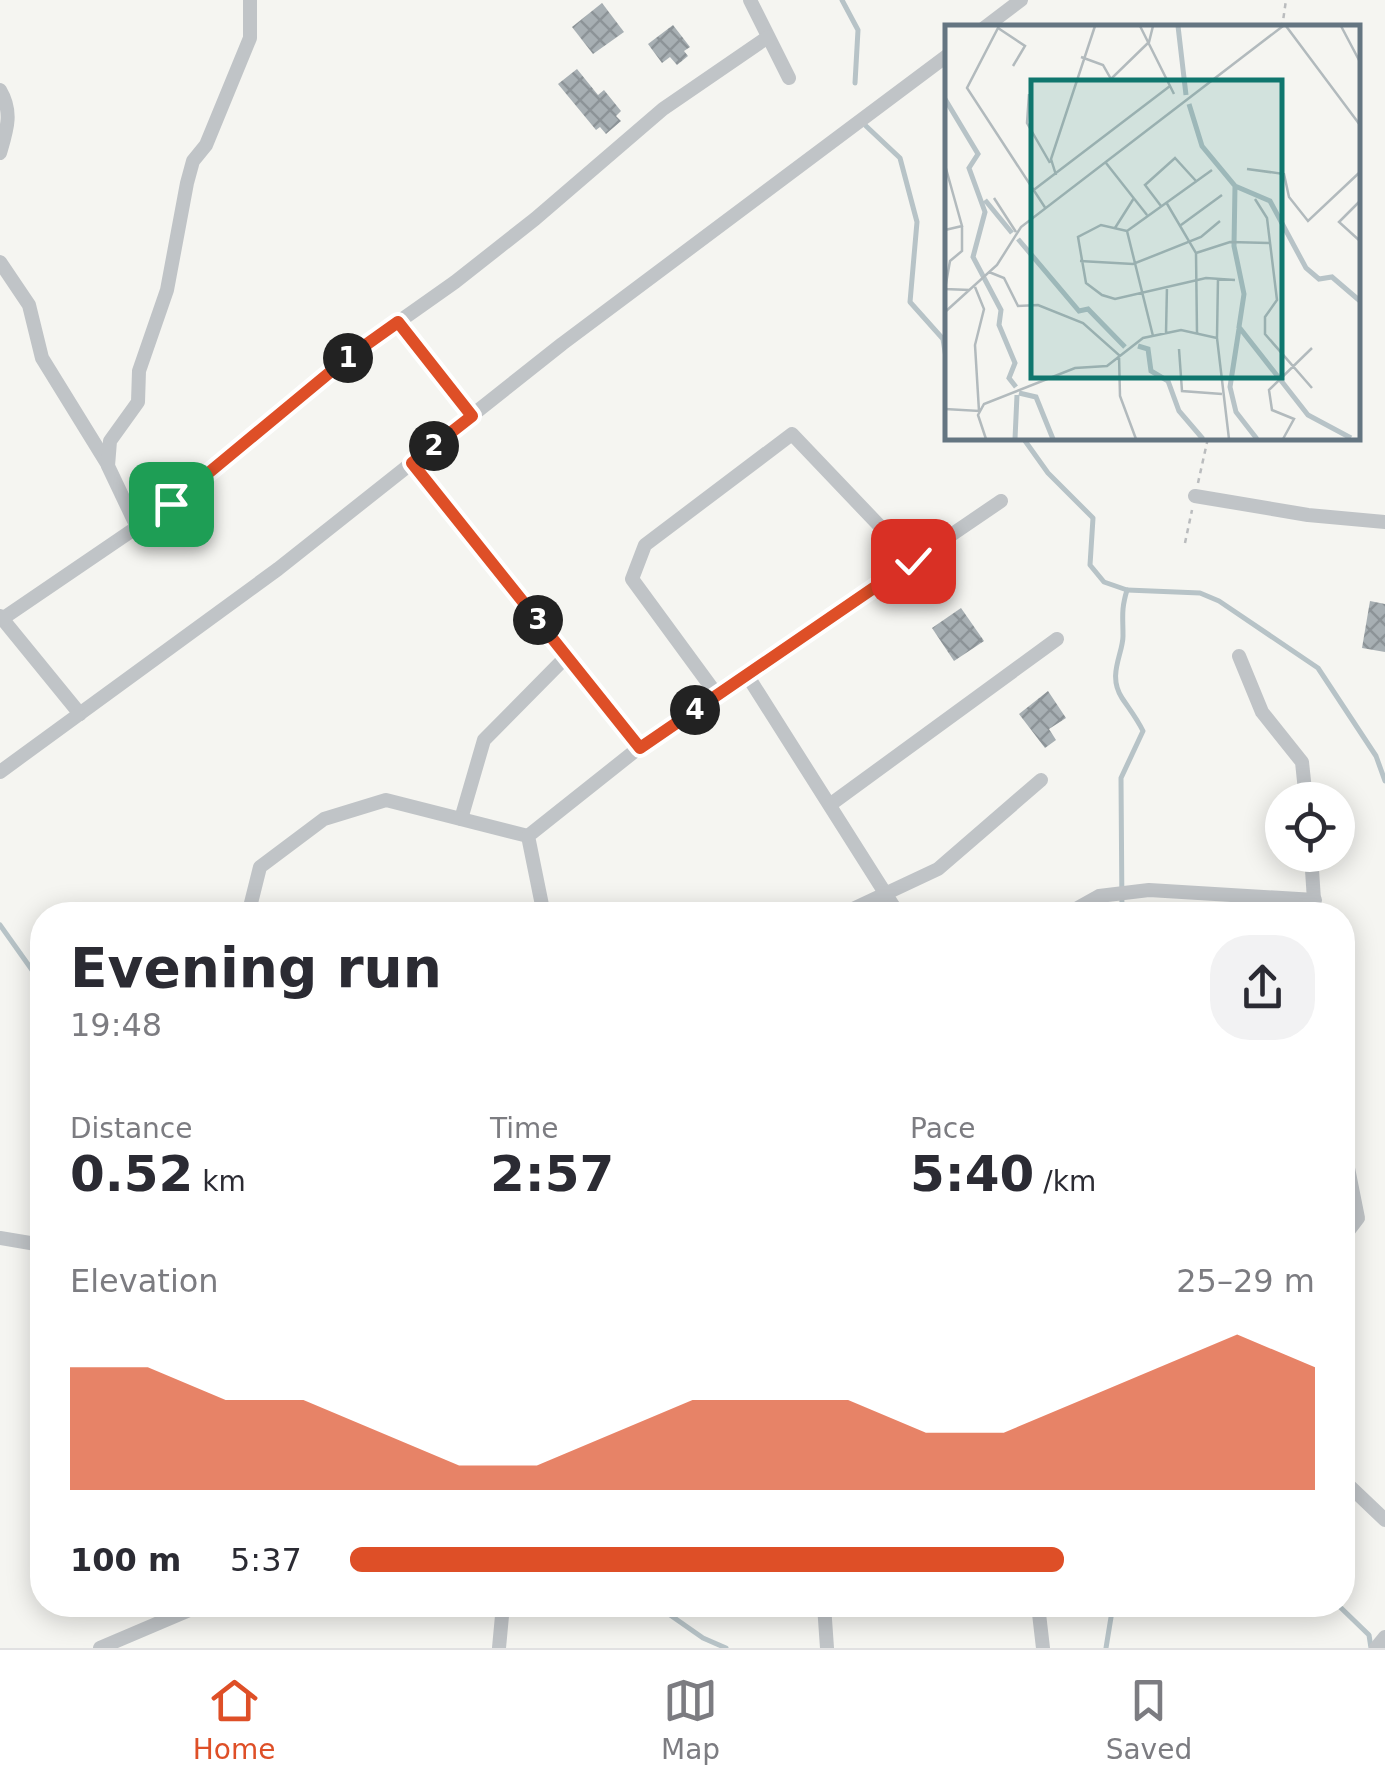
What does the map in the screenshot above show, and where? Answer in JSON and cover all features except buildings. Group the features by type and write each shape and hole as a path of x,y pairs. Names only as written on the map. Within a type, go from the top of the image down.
{"street":[{"path":"108,466 110,441 138,402 140,371 166,290 194,161 206,145 250,38 250,0"},
{"path":"750,0 789,78"},
{"path":"988,25 1021,0"},
{"path":"80,714 1,617 171,504 346,359 534,220 663,109 768,37"},
{"path":"0,772 278,569 562,344 945,57"},
{"path":"0,90 8,104 9,121 0,153"},
{"path":"0,262 30,304 42,358 108,466 137,527"},
{"path":"398,322 472,416"},
{"path":"717,695 632,579 645,545 792,434 913,561"},
{"path":"412,463 640,748"},
{"path":"1195,496 1385,522"},
{"path":"528,836 640,748 1001,501"},
{"path":"830,804 1057,639"},
{"path":"461,819 484,740 567,656"},
{"path":"1239,656 1262,712 1302,762 1304,782"},
{"path":"747,674 892,902"},
{"path":"868,902 938,869 1041,780"},
{"path":"251,902 260,867 324,819 386,800 528,836"},
{"path":"528,836 541,902"},
{"path":"1312,872 1315,902"},
{"path":"1088,902 1098,896 1149,890 1260,902"},
{"path":"0,1238 30,1243"},
{"path":"1355,1492 1385,1520"},
{"path":"153,1617 153,1623"},
{"path":"100,1648 169,1617"},
{"path":"499,1648 502,1617"},
{"path":"825,1617 826,1648"},
{"path":"1039,1617 1043,1648"},
{"path":"1376,1648 1385,1637"}],"path":[{"path":"1282,25 1286,0"}],"waterway":[{"path":"842,0 858,30 855,83"},
{"path":"866,126 900,158 917,222 910,302 943,339 945,351"},
{"path":"1024,440 1048,473 1093,518 1090,565 1104,582 1127,590 1200,593 1219,601 1318,668 1376,756 1385,781"},
{"path":"1122,902 1121,778 1143,731 1116,681 1127,590"},
{"path":"0,925 30,967"},
{"path":"673,1617 726,1648"},
{"path":"1106,1648 1111,1617"},
{"path":"1350,1617 1369,1635 1371,1648"}],"route":[{"path":"171,504 346,359 398,322 472,416 412,463 640,748 913,561"}]}
